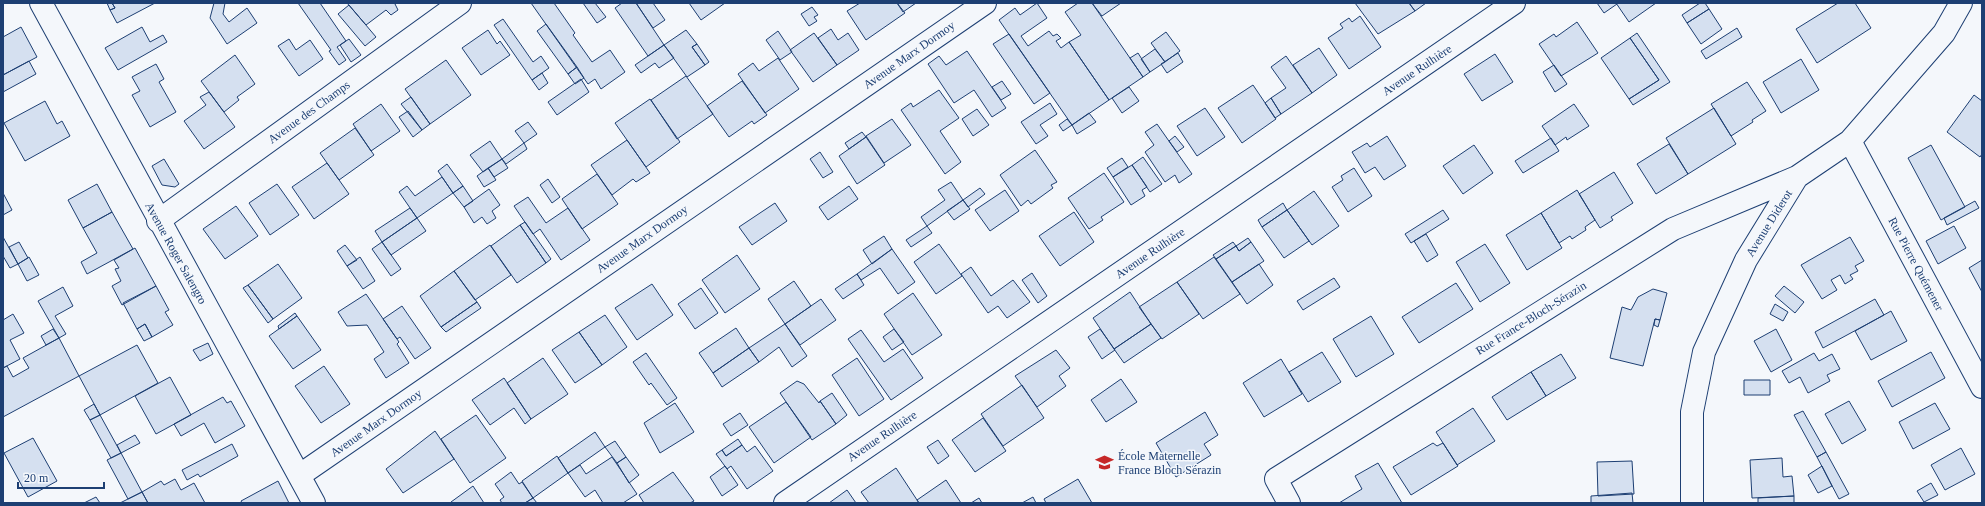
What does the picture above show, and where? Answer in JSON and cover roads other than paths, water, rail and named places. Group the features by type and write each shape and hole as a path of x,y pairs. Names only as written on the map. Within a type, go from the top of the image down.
{"street":[{"name":"Avenue Roger Salengro","path":"41,3 158,221 300,475 314,503"},
{"name":"Avenue des Champs","path":"158,221 460,3"},
{"name":"Avenue Marx Dormoy","path":"300,475 985,3"},
{"name":"Avenue Rulhière","path":"785,503 1514,3"},
{"name":"Avenue Diderot","path":"1692,503 1692,412 1704,352 1746,260 1797,177 1850,141 1944,33 1961,3"},
{"name":"Rue Pierre Quémener","path":"1850,141 1982,387"},
{"name":"Rue France-Bloch-Sérazin","path":"1289,503 1276,479 1673,229 1797,177"}],"place":[{"name":"École Maternelle France Bloch Sérazin","path":"1105,463"}]}
